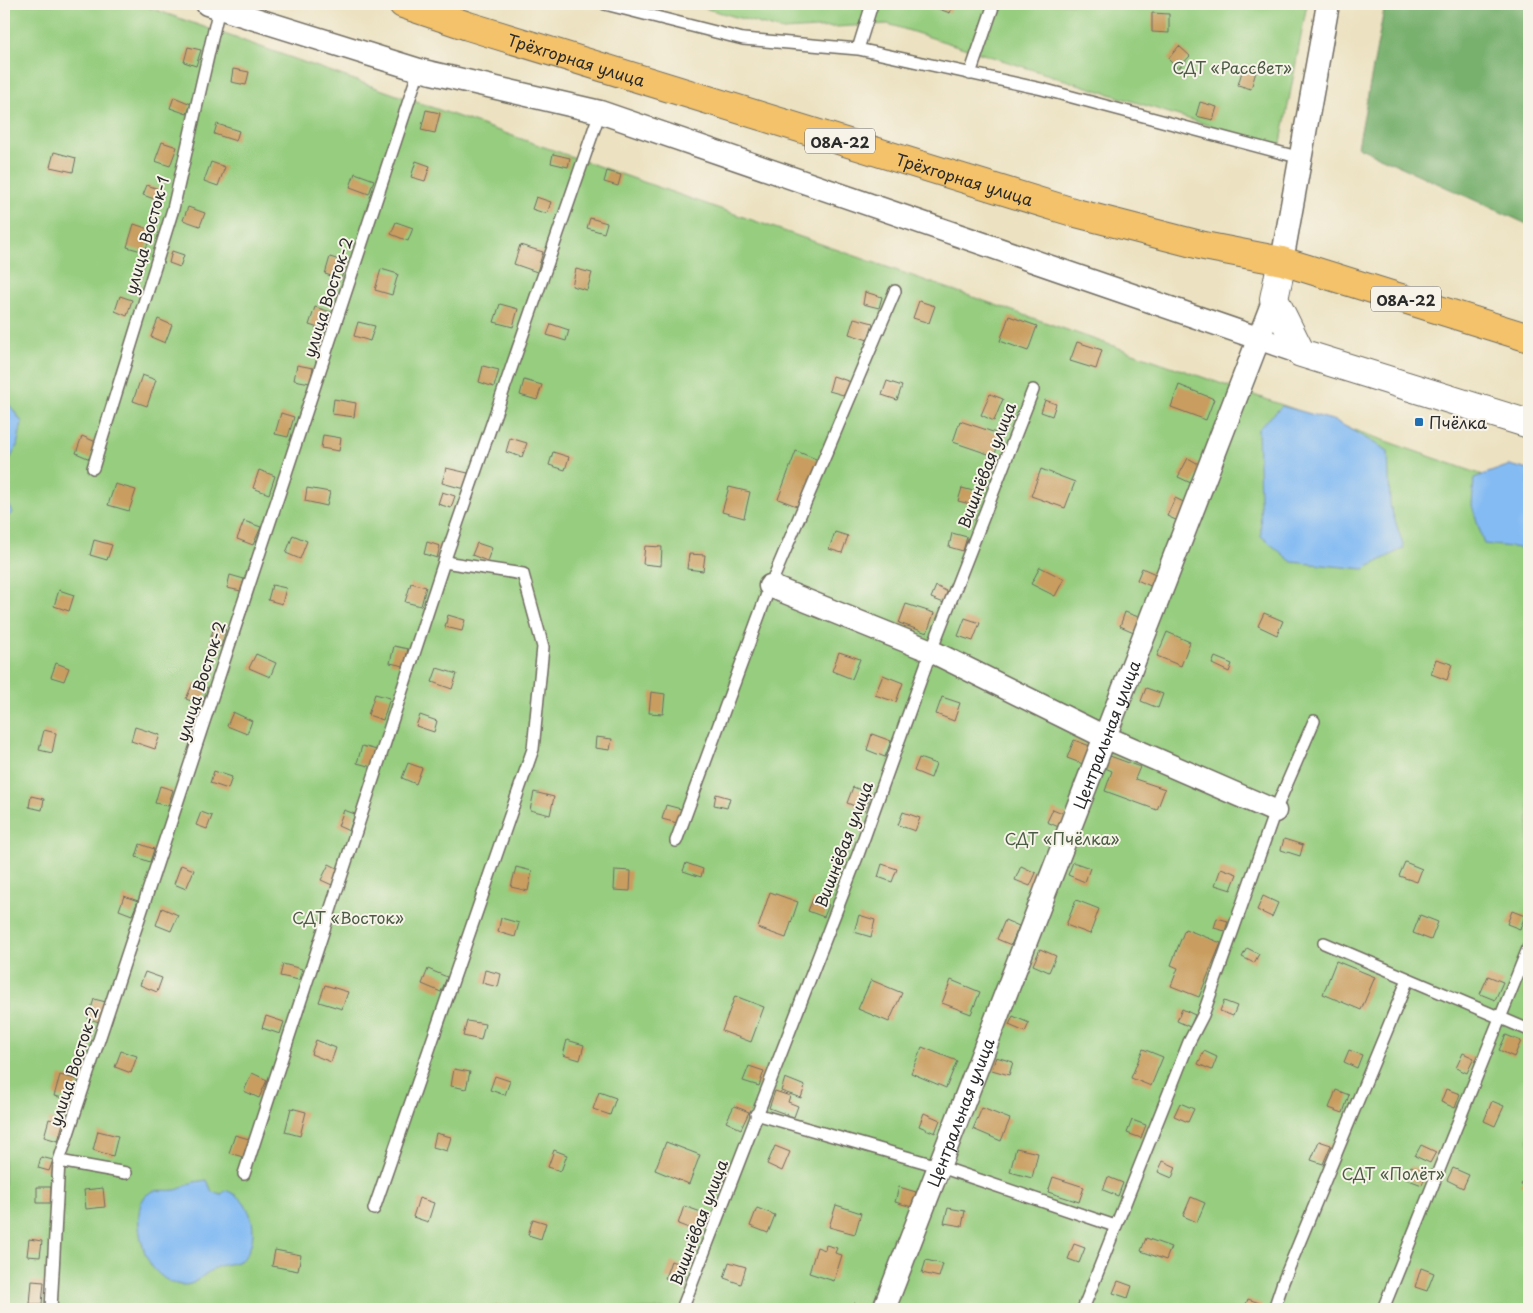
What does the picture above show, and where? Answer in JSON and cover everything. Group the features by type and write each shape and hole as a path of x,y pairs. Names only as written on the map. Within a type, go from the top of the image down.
{"highway":[{"name":"Трёхгорная улица","path":"403,4 477,29 1076,213 1204,246 1282,262 1529,338"}],"street":[{"path":"1301,353 1274,299 1328,4"},
{"path":"213,6 419,70 600,112 1258,339 1529,424"},
{"name":"Центральная улица","path":"884,1309 1274,299"},
{"path":"770,586 931,651 1105,737 1276,811"}],"lane":[{"path":"609,4 744,39 858,49 1042,89 1301,158"},
{"path":"858,49 872,4"},
{"path":"970,74 994,4"},
{"name":"улица Восток-1","path":"93,468 172,210 213,6"},
{"name":"улица Восток-2","path":"51,1309 59,1161 419,70"},
{"path":"244,1174 444,562 600,112"},
{"path":"676,841 770,586 895,291"},
{"name":"Вишнёвая улица","path":"682,1309 859,852 931,651 1033,390"},
{"path":"374,1209 533,749 543,647 524,574 444,562"},
{"path":"1083,1309 1189,1042 1203,1015 1276,811 1314,721"},
{"path":"1324,943 1529,1030"},
{"path":"1383,1309 1529,946"},
{"path":"1274,1309 1282,1282 1408,979"},
{"path":"756,1114 938,1166 1115,1226"},
{"path":"59,1161 126,1173"}],"green space":[{"path":"4,4 139,4 1529,491 1529,1309 4,1309"},
{"name":"СДТ «Рассвет»","path":"690,4 1307,4 1280,148 888,24 782,30"},
{"path":"1385,4 1529,4 1529,225 1358,147"}],"water":[{"path":"9,404 22,422 17,446 8,463 5,494 12,513 4,520 4,410"},
{"path":"1282,406 1336,421 1388,451 1390,505 1404,548 1364,569 1292,562 1261,536 1258,429"},
{"path":"1510,465 1529,470 1529,549 1484,544 1472,505 1474,478"},
{"path":"207,1180 212,1192 222,1194 225,1190 234,1194 247,1208 253,1226 250,1246 246,1255 240,1261 215,1268 193,1283 187,1285 175,1284 159,1274 147,1258 139,1226 141,1205 145,1197 151,1192 176,1190 193,1182"}],"building":[{"path":"925,4 953,4 950,13"},
{"path":"1152,13 1169,14 1169,33 1152,32"},
{"path":"1179,46 1190,56 1178,69 1168,59"},
{"path":"188,47 201,50 196,66 184,62"},
{"path":"1244,65 1257,68 1251,89 1238,85"},
{"path":"233,69 249,72 246,85 231,82"},
{"path":"174,97 191,104 187,114 170,108"},
{"path":"1200,102 1217,107 1213,120 1196,116"},
{"path":"426,110 440,113 435,133 421,130"},
{"path":"217,124 239,131 236,141 214,134"},
{"path":"162,142 177,147 170,166 155,161"},
{"path":"54,152 76,158 73,172 50,167"},
{"path":"553,154 570,158 568,167 551,163"},
{"path":"416,161 430,166 425,181 411,177"},
{"path":"211,162 225,167 218,186 204,181"},
{"path":"607,171 621,175 618,186 604,182"},
{"path":"355,173 374,180 369,194 350,187"},
{"path":"147,185 161,190 157,200 143,195"},
{"path":"536,197 551,202 547,214 532,209"},
{"path":"188,207 205,213 200,226 183,220"},
{"path":"590,218 607,223 604,233 587,228"},
{"path":"396,222 413,228 408,241 391,234"},
{"path":"134,224 152,230 145,252 127,247"},
{"path":"520,245 543,252 537,272 514,264"},
{"path":"172,251 184,255 180,267 169,263"},
{"path":"330,257 346,262 341,279 325,274"},
{"path":"381,269 398,274 392,295 375,290"},
{"path":"576,269 592,273 587,290 572,286"},
{"path":"865,292 882,297 879,308 863,304"},
{"path":"120,296 132,300 127,316 115,311"},
{"path":"919,301 935,306 929,323 913,318"},
{"path":"500,304 518,309 513,327 494,322"},
{"path":"315,307 331,312 325,330 309,325"},
{"path":"1009,316 1037,326 1028,351 1000,341"},
{"path":"854,318 873,323 868,340 849,334"},
{"path":"158,319 172,325 165,343 151,337"},
{"path":"358,322 375,326 370,341 354,336"},
{"path":"551,324 569,330 566,341 547,335"},
{"path":"1077,342 1102,350 1096,369 1070,361"},
{"path":"297,365 313,368 310,383 294,380"},
{"path":"483,366 499,370 494,387 479,382"},
{"path":"142,375 156,380 147,406 133,401"},
{"path":"833,376 851,382 847,396 829,391"},
{"path":"524,380 542,385 537,400 520,395"},
{"path":"887,381 902,386 897,400 882,395"},
{"path":"1179,385 1214,399 1206,420 1171,407"},
{"path":"990,394 1003,399 994,421 981,415"},
{"path":"334,399 356,403 354,417 332,414"},
{"path":"1045,400 1056,404 1052,416 1041,412"},
{"path":"281,413 294,417 288,437 275,434"},
{"path":"960,421 1002,435 994,456 953,442"},
{"path":"323,435 341,438 339,451 321,448"},
{"path":"82,436 96,442 90,459 76,453"},
{"path":"510,438 527,443 522,457 506,452"},
{"path":"796,451 821,461 802,508 778,499"},
{"path":"553,452 569,457 565,470 549,465"},
{"path":"1188,458 1202,466 1193,484 1178,477"},
{"path":"446,468 468,473 464,489 442,483"},
{"path":"1041,469 1075,482 1065,508 1031,496"},
{"path":"259,470 275,476 269,494 253,488"},
{"path":"115,484 136,490 129,511 108,505"},
{"path":"729,487 750,492 744,518 722,512"},
{"path":"307,488 330,492 327,506 305,501"},
{"path":"962,488 977,492 974,505 958,501"},
{"path":"442,492 455,496 451,508 438,504"},
{"path":"1175,498 1188,504 1180,522 1167,516"},
{"path":"244,521 261,527 253,545 237,539"},
{"path":"835,532 848,536 842,553 829,549"},
{"path":"952,533 967,537 963,551 949,547"},
{"path":"293,535 307,541 300,559 286,553"},
{"path":"94,540 112,545 107,560 90,555"},
{"path":"427,542 440,546 437,558 424,554"},
{"path":"477,543 492,548 487,561 472,555"},
{"path":"645,546 662,547 661,566 643,564"},
{"path":"689,554 705,555 703,571 687,569"},
{"path":"1040,567 1064,579 1055,596 1031,584"},
{"path":"1142,568 1160,576 1155,588 1137,580"},
{"path":"230,575 244,579 241,591 227,588"},
{"path":"411,583 426,587 421,606 405,602"},
{"path":"272,585 286,588 282,604 268,600"},
{"path":"936,586 948,592 944,603 931,598"},
{"path":"59,590 74,595 69,611 54,606"},
{"path":"906,604 934,613 927,633 899,623"},
{"path":"1125,612 1141,618 1136,633 1120,626"},
{"path":"1264,613 1283,621 1277,635 1258,626"},
{"path":"448,615 465,620 462,631 445,627"},
{"path":"965,618 980,623 973,641 958,636"},
{"path":"214,627 226,630 221,647 209,643"},
{"path":"1167,632 1190,642 1181,666 1157,656"},
{"path":"394,646 408,649 404,666 390,663"},
{"path":"839,652 860,659 852,679 832,671"},
{"path":"256,654 276,663 270,677 249,668"},
{"path":"1215,657 1232,664 1229,672 1212,664"},
{"path":"1436,659 1452,664 1447,680 1431,674"},
{"path":"56,663 69,668 64,681 51,677"},
{"path":"437,668 457,674 452,689 432,682"},
{"path":"883,675 903,683 896,702 875,695"},
{"path":"193,683 208,688 202,705 186,699"},
{"path":"1146,688 1163,694 1158,708 1141,701"},
{"path":"651,692 665,694 663,714 649,713"},
{"path":"375,694 390,698 383,720 368,715"},
{"path":"942,697 960,703 954,721 936,714"},
{"path":"233,712 252,721 247,734 227,726"},
{"path":"420,715 437,721 434,732 416,726"},
{"path":"135,727 160,735 155,749 131,741"},
{"path":"44,730 56,733 52,753 39,750"},
{"path":"872,734 891,741 885,757 867,750"},
{"path":"596,737 612,739 610,750 595,748"},
{"path":"1074,740 1090,746 1083,764 1067,758"},
{"path":"362,746 377,750 372,767 357,763"},
{"path":"1110,756 1140,767 1135,779 1165,789 1157,810 1105,791 1112,771 1105,768"},
{"path":"919,758 936,764 931,778 914,771"},
{"path":"408,763 422,768 416,784 402,778"},
{"path":"214,771 232,777 228,789 210,783"},
{"path":"160,786 173,790 168,806 155,803"},
{"path":"853,787 871,794 865,810 847,803"},
{"path":"534,792 554,797 550,815 530,810"},
{"path":"716,794 730,798 727,808 714,805"},
{"path":"31,796 44,799 42,810 29,807"},
{"path":"666,805 681,809 677,823 662,819"},
{"path":"1053,809 1067,815 1061,828 1047,822"},
{"path":"344,810 355,814 349,831 338,826"},
{"path":"201,812 212,816 207,829 196,825"},
{"path":"903,812 920,818 915,831 898,825"},
{"path":"1284,839 1303,845 1300,856 1281,850"},
{"path":"140,844 154,849 150,862 136,857"},
{"path":"1073,862 1090,868 1085,882 1068,875"},
{"path":"1405,862 1422,869 1417,882 1399,876"},
{"path":"686,863 703,869 701,877 683,871"},
{"path":"329,864 339,869 332,885 321,880"},
{"path":"882,864 897,869 892,882 878,877"},
{"path":"181,865 194,870 186,889 174,884"},
{"path":"1021,866 1036,873 1030,886 1015,880"},
{"path":"516,867 532,871 528,891 511,887"},
{"path":"1221,868 1237,874 1231,890 1215,885"},
{"path":"615,870 631,871 630,891 614,890"},
{"path":"770,892 798,902 786,938 758,928"},
{"path":"124,896 138,901 132,915 119,910"},
{"path":"1263,896 1278,903 1272,917 1257,910"},
{"path":"813,899 829,905 824,917 808,911"},
{"path":"1076,900 1099,909 1090,934 1066,925"},
{"path":"162,908 178,915 171,931 156,925"},
{"path":"1512,911 1525,916 1520,929 1507,924"},
{"path":"859,915 875,920 871,937 854,932"},
{"path":"1420,915 1438,922 1431,940 1413,933"},
{"path":"501,918 519,923 515,937 498,932"},
{"path":"1217,918 1228,921 1225,931 1214,928"},
{"path":"1005,920 1019,926 1011,945 997,939"},
{"path":"1185,929 1221,943 1199,997 1171,986 1178,968 1171,965"},
{"path":"1247,948 1259,954 1254,963 1242,957"},
{"path":"1040,949 1056,956 1049,972 1033,965"},
{"path":"1336,961 1375,977 1361,1010 1323,994"},
{"path":"283,964 302,969 299,980 280,976"},
{"path":"428,969 447,977 441,992 422,984"},
{"path":"485,970 501,974 498,987 482,983"},
{"path":"145,972 162,978 157,992 140,985"},
{"path":"1488,976 1503,982 1495,1000 1480,994"},
{"path":"871,980 902,993 889,1022 858,1009"},
{"path":"951,980 980,992 971,1014 942,1003"},
{"path":"1529,982 1529,996 1524,994"},
{"path":"325,985 348,992 342,1009 319,1002"},
{"path":"735,996 764,1007 751,1042 722,1031"},
{"path":"94,999 106,1002 100,1022 88,1019"},
{"path":"1224,1001 1237,1006 1233,1016 1220,1011"},
{"path":"1182,1009 1195,1015 1190,1027 1177,1021"},
{"path":"266,1016 284,1022 280,1034 262,1028"},
{"path":"1013,1016 1029,1023 1025,1032 1009,1025"},
{"path":"467,1021 485,1024 481,1040 463,1036"},
{"path":"1506,1035 1521,1041 1514,1057 1499,1050"},
{"path":"316,1040 336,1048 331,1062 311,1054"},
{"path":"567,1040 584,1045 580,1060 563,1055"},
{"path":"922,1047 957,1061 946,1088 911,1073"},
{"path":"1143,1049 1163,1057 1151,1086 1131,1078"},
{"path":"1349,1050 1362,1055 1357,1068 1344,1062"},
{"path":"121,1051 137,1056 131,1073 115,1067"},
{"path":"1204,1051 1217,1057 1212,1070 1198,1064"},
{"path":"1463,1053 1474,1058 1467,1073 1456,1068"},
{"path":"996,1057 1013,1062 1009,1075 992,1070"},
{"path":"749,1066 764,1071 759,1086 743,1081"},
{"path":"454,1069 470,1072 466,1089 451,1086"},
{"path":"252,1073 267,1080 259,1098 244,1091"},
{"path":"60,1075 79,1080 74,1100 54,1096"},
{"path":"495,1076 510,1081 505,1095 490,1090"},
{"path":"785,1078 805,1086 801,1098 781,1091"},
{"path":"1446,1089 1460,1094 1455,1108 1441,1102"},
{"path":"1336,1090 1349,1095 1343,1113 1329,1108"},
{"path":"775,1091 790,1096 788,1102 798,1106 794,1117 769,1108"},
{"path":"599,1092 616,1098 610,1115 593,1109"},
{"path":"1492,1101 1504,1106 1495,1126 1484,1121"},
{"path":"1180,1103 1194,1109 1188,1122 1174,1116"},
{"path":"734,1106 749,1112 741,1129 726,1122"},
{"path":"291,1108 306,1112 300,1136 285,1132"},
{"path":"982,1108 1010,1119 1001,1141 973,1129"},
{"path":"924,1113 940,1120 935,1133 919,1126"},
{"path":"49,1119 63,1123 58,1141 44,1137"},
{"path":"1132,1120 1146,1125 1141,1138 1127,1133"},
{"path":"98,1131 118,1136 113,1156 93,1150"},
{"path":"436,1133 451,1137 447,1151 433,1147"},
{"path":"235,1135 249,1139 243,1157 229,1153"},
{"path":"1319,1141 1331,1145 1323,1164 1311,1160"},
{"path":"666,1142 700,1155 689,1184 655,1170"},
{"path":"1421,1145 1436,1152 1430,1163 1415,1156"},
{"path":"775,1146 790,1152 782,1171 767,1164"},
{"path":"1016,1148 1038,1153 1032,1178 1010,1172"},
{"path":"554,1150 567,1155 561,1171 548,1167"},
{"path":"41,1157 53,1160 49,1171 38,1168"},
{"path":"1163,1161 1176,1167 1172,1178 1158,1172"},
{"path":"1411,1166 1427,1173 1422,1185 1406,1179"},
{"path":"1453,1168 1469,1175 1463,1188 1447,1180"},
{"path":"1529,1173 1529,1188 1521,1185"},
{"path":"1053,1177 1084,1187 1079,1202 1048,1192"},
{"path":"1108,1177 1123,1183 1118,1196 1103,1190"},
{"path":"37,1187 51,1187 51,1203 37,1203"},
{"path":"899,1187 916,1192 912,1207 895,1202"},
{"path":"103,1188 105,1207 86,1209 84,1190"},
{"path":"1191,1197 1205,1203 1197,1222 1183,1216"},
{"path":"419,1198 434,1203 428,1222 413,1217"},
{"path":"836,1205 861,1213 855,1234 829,1227"},
{"path":"684,1206 704,1213 697,1231 678,1224"},
{"path":"757,1208 775,1215 768,1233 750,1226"},
{"path":"948,1208 965,1211 962,1226 944,1223"},
{"path":"533,1219 546,1223 541,1239 528,1235"},
{"path":"1146,1238 1171,1247 1166,1260 1141,1251"},
{"path":"29,1239 42,1241 40,1257 27,1256"},
{"path":"1074,1244 1085,1248 1079,1263 1068,1259"},
{"path":"826,1245 837,1248 835,1253 842,1255 834,1281 809,1273 817,1247 825,1250"},
{"path":"275,1250 301,1255 298,1271 272,1266"},
{"path":"926,1260 943,1264 939,1277 922,1273"},
{"path":"671,1261 687,1267 682,1283 665,1278"},
{"path":"729,1262 746,1267 741,1284 724,1278"},
{"path":"1421,1268 1434,1273 1427,1291 1415,1287"},
{"path":"32,1281 44,1282 42,1304 30,1304"},
{"path":"1118,1281 1132,1286 1128,1298 1113,1293"},
{"path":"1248,1299 1262,1304 1260,1309 1244,1309"},
{"path":"854,1303 868,1307 868,1309 852,1309"},
{"path":"496,1305 507,1309 495,1309"}],"place":[{"name":"Пчёлка","path":"1419,422"}],"park label":[{"name":"СДТ «Пчёлка»","path":"1062,838"},
{"name":"СДТ «Восток»","path":"348,917"},
{"name":"СДТ «Полёт»","path":"1393,1173"}]}
